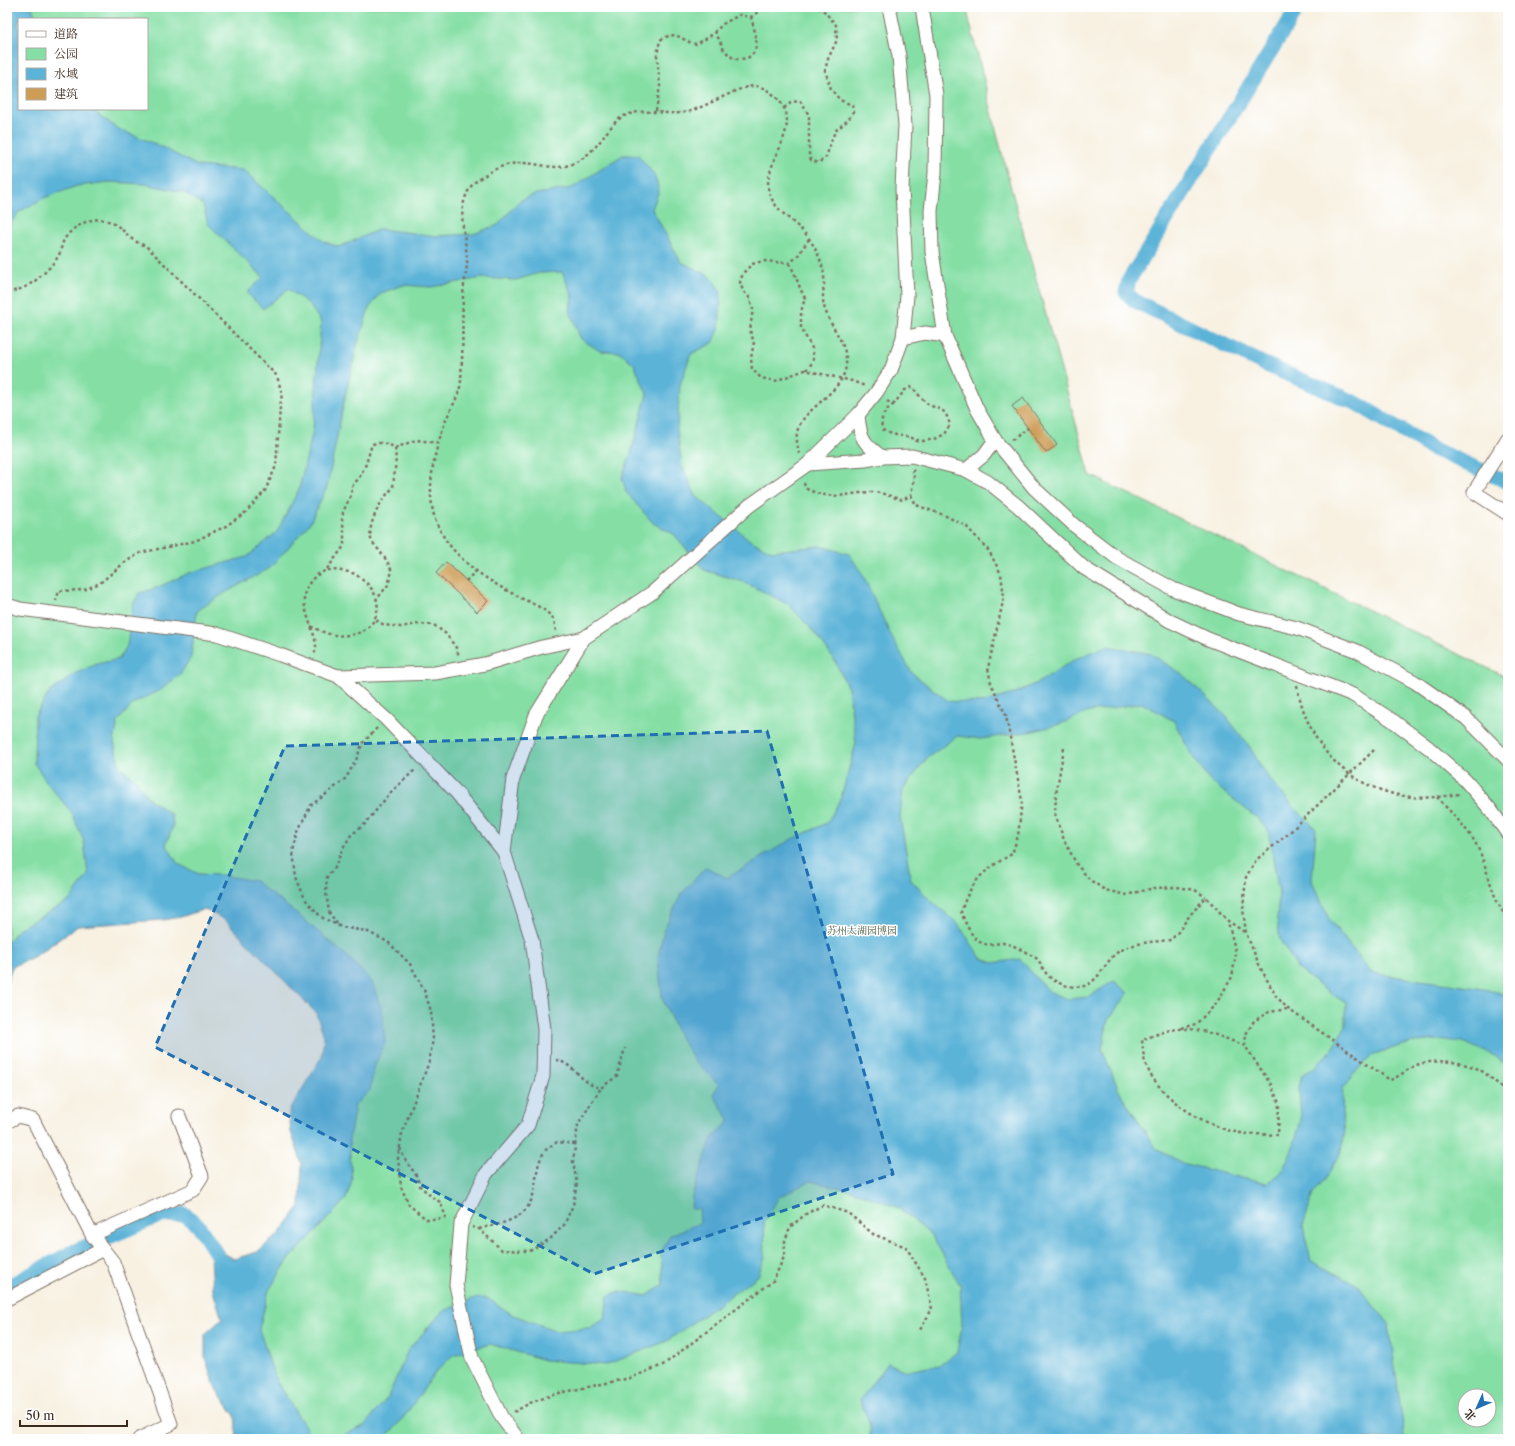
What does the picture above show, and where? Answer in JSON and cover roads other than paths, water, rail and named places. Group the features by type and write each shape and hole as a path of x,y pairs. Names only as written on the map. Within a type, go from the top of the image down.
{"street":[{"path":"7,605 20,609 217,634 338,676 435,673 461,669 485,664 542,647 584,638 653,592 749,506 804,467 858,415 876,393 891,370 904,338 907,296 902,189 905,125 899,56 889,7"},
{"path":"922,7 936,95 935,173 931,211 932,252 946,336 977,409 995,440 1034,488 1075,526 1117,558 1173,589 1239,614 1297,628 1357,650 1415,682 1466,718 1508,760"},
{"path":"904,338 925,333 946,336"},
{"path":"858,415 859,432 868,447 882,457"},
{"path":"1508,438 1474,492 1508,514"},
{"path":"966,470 984,455 995,440"},
{"path":"804,467 882,457 912,456 966,470 988,482 1018,506 1084,568 1170,621 1208,640 1353,695 1392,720 1429,748 1465,780 1490,809 1508,834"},
{"path":"7,612 20,609"},
{"path":"504,852 514,779 536,715 584,638"},
{"path":"338,676 386,719 456,792 504,852 532,940 544,1029 543,1076 528,1125 486,1174 461,1224 456,1285 472,1358 502,1418 518,1439"},
{"path":"7,1122 18,1116 33,1120 92,1235 113,1262 171,1424 139,1439"},
{"path":"92,1235 193,1190 202,1176 179,1116"},
{"path":"7,1299 103,1249"}],"water":[{"path":"7,7 32,7 36,18 18,18 18,110 92,110 118,129 156,144 198,166 243,170 323,241 339,247 380,229 436,236 473,234 498,225 519,201 536,194 572,188 623,155 638,155 655,176 659,191 652,209 681,262 710,276 721,292 719,330 713,343 691,354 680,385 677,429 682,466 696,496 751,541 772,551 820,546 849,554 863,575 891,636 912,673 948,701 981,703 1013,694 1041,681 1075,659 1107,646 1151,654 1182,674 1225,715 1249,746 1267,776 1292,805 1316,829 1312,881 1329,919 1371,973 1484,989 1508,995 1508,1067 1495,1056 1463,1042 1431,1040 1403,1045 1374,1054 1353,1074 1343,1089 1342,1112 1345,1132 1340,1154 1327,1176 1313,1193 1303,1227 1311,1261 1359,1286 1389,1324 1406,1439 870,1439 870,1425 860,1400 887,1363 906,1371 940,1365 957,1352 962,1325 960,1285 932,1236 899,1208 854,1191 810,1181 779,1197 764,1222 765,1257 758,1276 667,1341 606,1365 544,1360 490,1344 453,1355 436,1372 398,1425 383,1439 334,1439 364,1426 388,1397 408,1350 442,1312 471,1299 487,1298 513,1315 557,1331 589,1328 605,1319 608,1296 620,1291 647,1296 663,1285 661,1253 670,1235 700,1223 699,1209 691,1209 692,1196 712,1138 730,1121 713,1094 719,1085 695,1061 678,1034 662,998 658,957 664,929 682,893 706,867 727,878 792,839 827,823 841,798 856,743 848,688 835,661 815,633 789,605 744,582 704,570 674,534 653,523 626,492 622,477 630,457 647,394 634,364 620,352 600,351 581,339 570,312 572,295 562,272 539,273 516,280 482,278 431,287 403,285 381,293 369,308 357,346 327,487 310,523 270,568 223,594 197,611 191,657 181,673 161,690 134,703 118,721 114,742 120,767 136,780 149,799 172,815 173,826 166,844 178,864 199,874 221,875 255,881 349,958 372,982 382,1011 385,1043 375,1065 370,1090 355,1105 349,1140 352,1180 346,1199 287,1262 269,1290 259,1329 276,1381 309,1433 330,1439 237,1439 235,1416 216,1389 205,1358 205,1334 222,1319 213,1291 211,1257 222,1252 234,1259 257,1252 279,1234 300,1206 302,1164 291,1132 289,1111 322,1056 324,1036 316,1013 225,920 205,909 181,917 162,920 78,926 35,956 12,967 7,983 7,941 11,939 18,929 69,901 88,875 84,842 72,813 48,784 34,763 35,716 49,693 74,674 97,664 119,659 127,646 133,605 139,593 154,589 189,573 247,557 277,532 299,489 313,430 321,322 308,303 288,289 263,309 247,293 263,277 208,224 203,205 183,192 145,184 109,182 77,186 44,198 19,212 7,229","holes":["1142,703 1174,721 1191,754 1209,780 1257,818 1268,830 1279,893 1277,919 1280,940 1298,969 1324,989 1346,1003 1346,1025 1332,1049 1315,1067 1302,1075 1299,1087 1301,1121 1292,1150 1281,1173 1266,1184 1182,1163 1156,1148 1119,1091 1102,1049 1108,1020 1128,993 1114,981 1088,997 1068,999 1048,991 1020,959 993,963 981,958 958,924 928,898 911,880 900,817 903,790 926,759 957,736 981,739 1034,731 1060,724 1089,712"]}],"waterway":[{"path":"1298,7 1129,280 1126,293 1135,301 1264,364 1356,403 1431,448 1508,482"},
{"path":"7,1287 75,1251 159,1216 184,1214 198,1225 226,1269"}],"park label":[{"name":"苏州太湖园博园","path":"862,930"}]}
